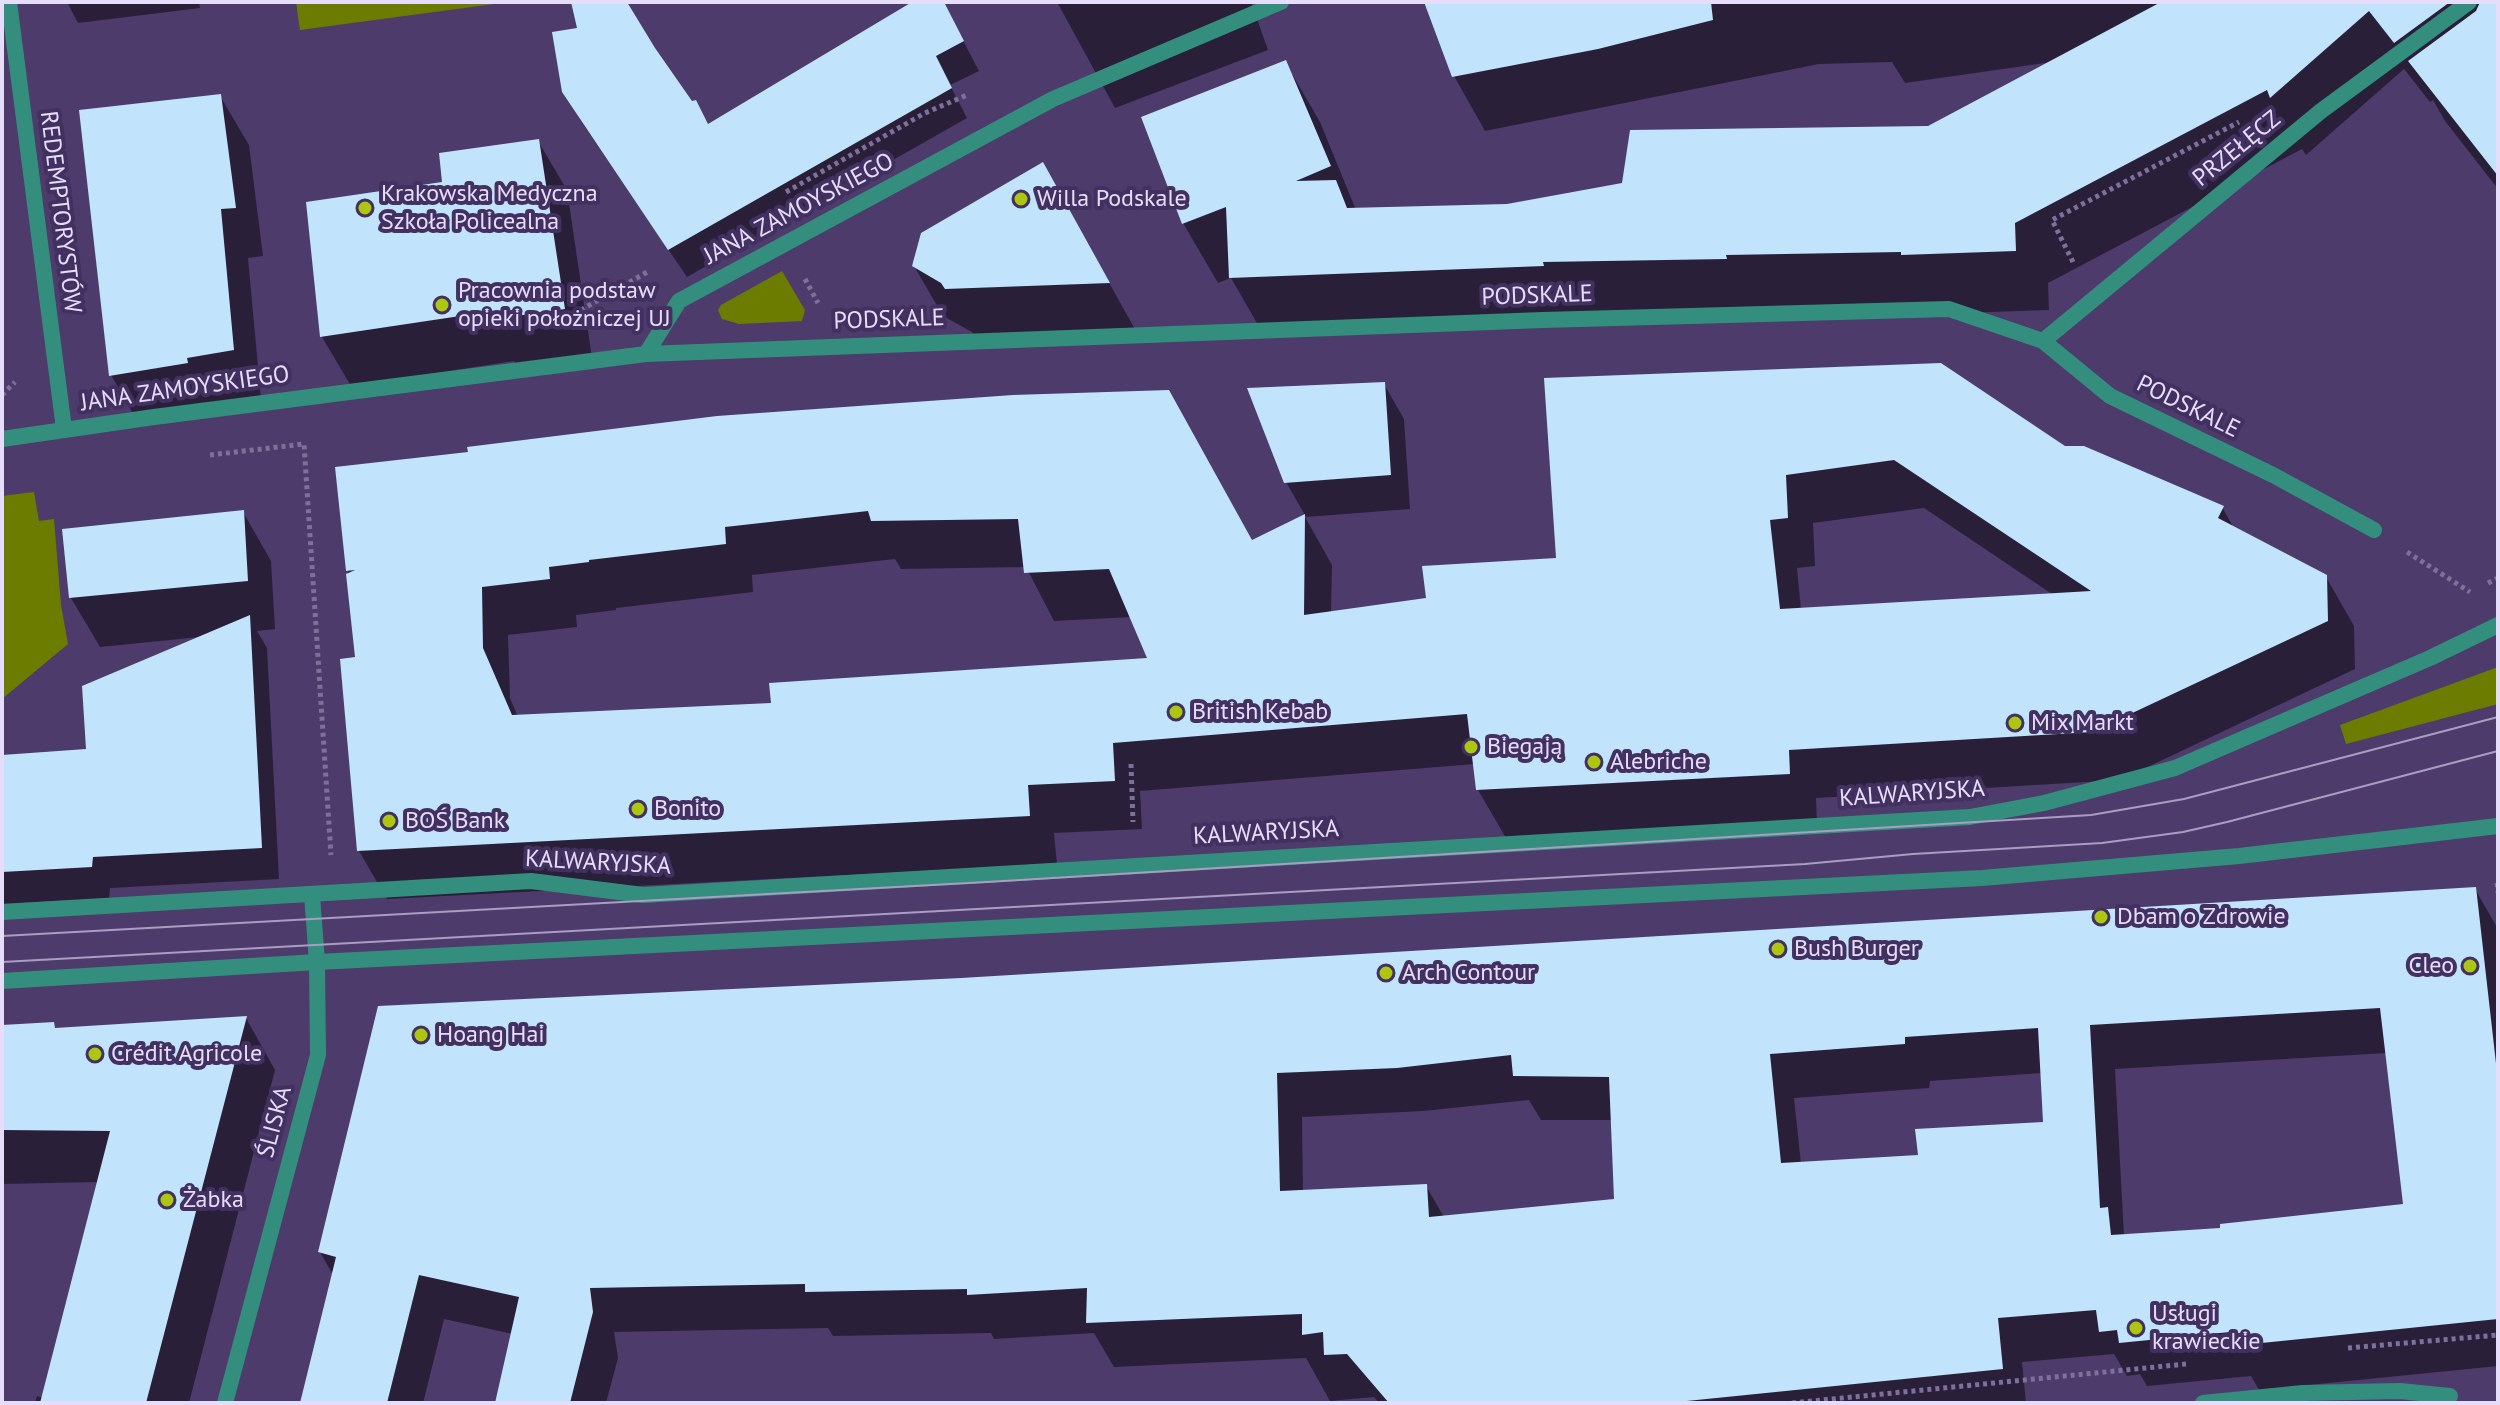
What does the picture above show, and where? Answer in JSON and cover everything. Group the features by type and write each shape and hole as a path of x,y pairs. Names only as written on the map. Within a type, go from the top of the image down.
{"street":[{"name":"REDEMPTORYSTÓW","path":"9,2 64,429"},
{"name":"JANA ZAMOYSKIEGO","path":"2,439 646,354 679,301 1053,99 1281,2"},
{"name":"PRZEŁĘCZ","path":"2043,341 2321,111 2469,2"},
{"name":"PODSKALE","path":"646,354 1558,319 1949,309 2043,341 2110,396 2273,475 2374,530"},
{"name":"KALWARYJSKA","path":"2,912 531,881 643,895 1970,817 2044,803 2175,768 2430,658 2498,625"},
{"path":"2,981 317,962 1982,878 2239,856 2498,826"},
{"name":"ŚLISKA","path":"225,1403 318,1055 317,962 312,895"},
{"path":"2203,1403 2303,1393 2400,1391 2450,1396"}],"path":[{"path":"775,199 925,113 968,95"},
{"path":"2067,252 2052,220 2250,116"},
{"path":"557,324 652,269"},
{"path":"805,278 818,303"},
{"path":"203,456 304,444 331,851"},
{"path":"2374,530 2470,592"},
{"path":"1131,764 1133,822"},
{"path":"2498,883 2498,893"},
{"path":"2335,1349 2498,1335"},
{"path":"1792,1403 2195,1363"}],"green space":[{"path":"296,2 509,2 300,30"},
{"path":"782,271 805,310 802,321 739,324 722,319 718,310 721,305"},
{"path":"34,492 39,521 54,519 61,605 68,644 2,699 2,496"},
{"path":"2498,667 2498,704 2346,744 2340,725"}],"building":[{"path":"571,2 627,2 692,101 696,100 708,124 912,2 944,2 964,41 936,56 952,88 668,250 562,92 552,32 577,28"},
{"path":"1424,2 1711,2 1713,20 1598,49 1452,77"},
{"path":"2161,2 2450,2 2394,43 2369,11 2270,98 2267,90 2015,223 2016,251 1901,255 1901,252 1726,255 1727,259 1543,262 1544,266 1229,278 1226,207 1182,224 1141,117 1286,60 1331,166 1296,181 1336,180 1347,208 1507,204 1622,183 1630,130 1928,126"},
{"path":"2480,2 2498,2 2498,176 2408,61 2476,11"},
{"path":"221,94 236,208 221,209 234,350 187,358 188,363 109,376 79,110"},
{"path":"539,139 565,309 489,320 487,312 320,337 306,202 442,182 439,153"},
{"name":"Willa Podskale","path":"1043,162 1110,283 945,289 941,283 912,266 921,233"},
{"path":"1941,363 2065,446 2084,446 2224,506 2218,518 2327,575 2328,621 2092,732 1789,750 1790,774 1476,790 1467,714 1113,743 1115,781 1028,785 1030,816 357,851 340,659 355,657 346,574 355,570 346,571 335,467 468,452 467,447 717,416 1013,395 1169,390 1252,540 1305,514 1304,615 1426,598 1422,566 1556,558 1544,378","holes":["1894,460 2091,591 1780,609 1770,520 1788,518 1786,475","868,511 871,521 1018,519 1024,573 1109,569 1147,658 769,683 771,703 512,715 483,648 482,587 550,579 549,567 726,544 725,527"]},
{"path":"1385,382 1391,475 1284,483 1247,388"},
{"path":"244,510 248,581 69,598 62,529"},
{"path":"250,615 262,848 93,857 92,867 2,872 2,755 86,749 82,686"},
{"path":"2476,887 2498,1081 2498,1319 2232,1346 2230,1332 2119,1343 2117,1330 2099,1332 2096,1310 1998,1318 2003,1369 1667,1403 1389,1403 1347,1354 1324,1355 1323,1332 1302,1335 1302,1314 1086,1323 1087,1288 967,1295 967,1289 805,1292 805,1284 590,1288 593,1312 570,1403 495,1403 519,1297 419,1275 387,1403 300,1403 336,1257 318,1252 378,1006 961,978","holes":["2380,1008 2403,1204 2220,1224 2220,1228 2111,1235 2108,1207 2100,1208 2090,1025","2038,1028 2043,1122 1915,1129 1918,1155 1781,1163 1770,1054 1905,1044 1905,1037","1511,1055 1513,1076 1609,1077 1614,1199 1429,1217 1427,1184 1280,1191 1277,1073 1397,1068"]},
{"path":"247,1016 146,1403 40,1403 110,1131 2,1130 2,1025 54,1022 55,1028"}],"tram line":[{"path":"2,936 987,882 2091,815 2184,799 2498,717"},
{"path":"2,962 1805,864 2102,843 2183,832 2227,822 2498,751"}],"place":[{"name":"Willa Podskale","path":"1021,199"},
{"name":"Krakowska Medyczna Szkoła Policealna","path":"365,208"},
{"name":"Pracownia podstaw opieki położniczej UJ","path":"442,305"},
{"name":"British Kebab","path":"1176,712"},
{"name":"Mix Markt","path":"2015,723"},
{"name":"Biegają","path":"1471,747"},
{"name":"Alebriche","path":"1594,762"},
{"name":"Bonito","path":"638,809"},
{"name":"BOŚ Bank","path":"389,821"},
{"name":"Dbam o Zdrowie","path":"2101,917"},
{"name":"Bush Burger","path":"1778,949"},
{"name":"Cleo","path":"2470,966"},
{"name":"Arch Contour","path":"1386,973"},
{"name":"Hoang Hai","path":"421,1035"},
{"name":"Crédit Agricole","path":"95,1054"},
{"name":"Żabka","path":"167,1200"},
{"name":"Usługi krawieckie","path":"2136,1328"}]}
